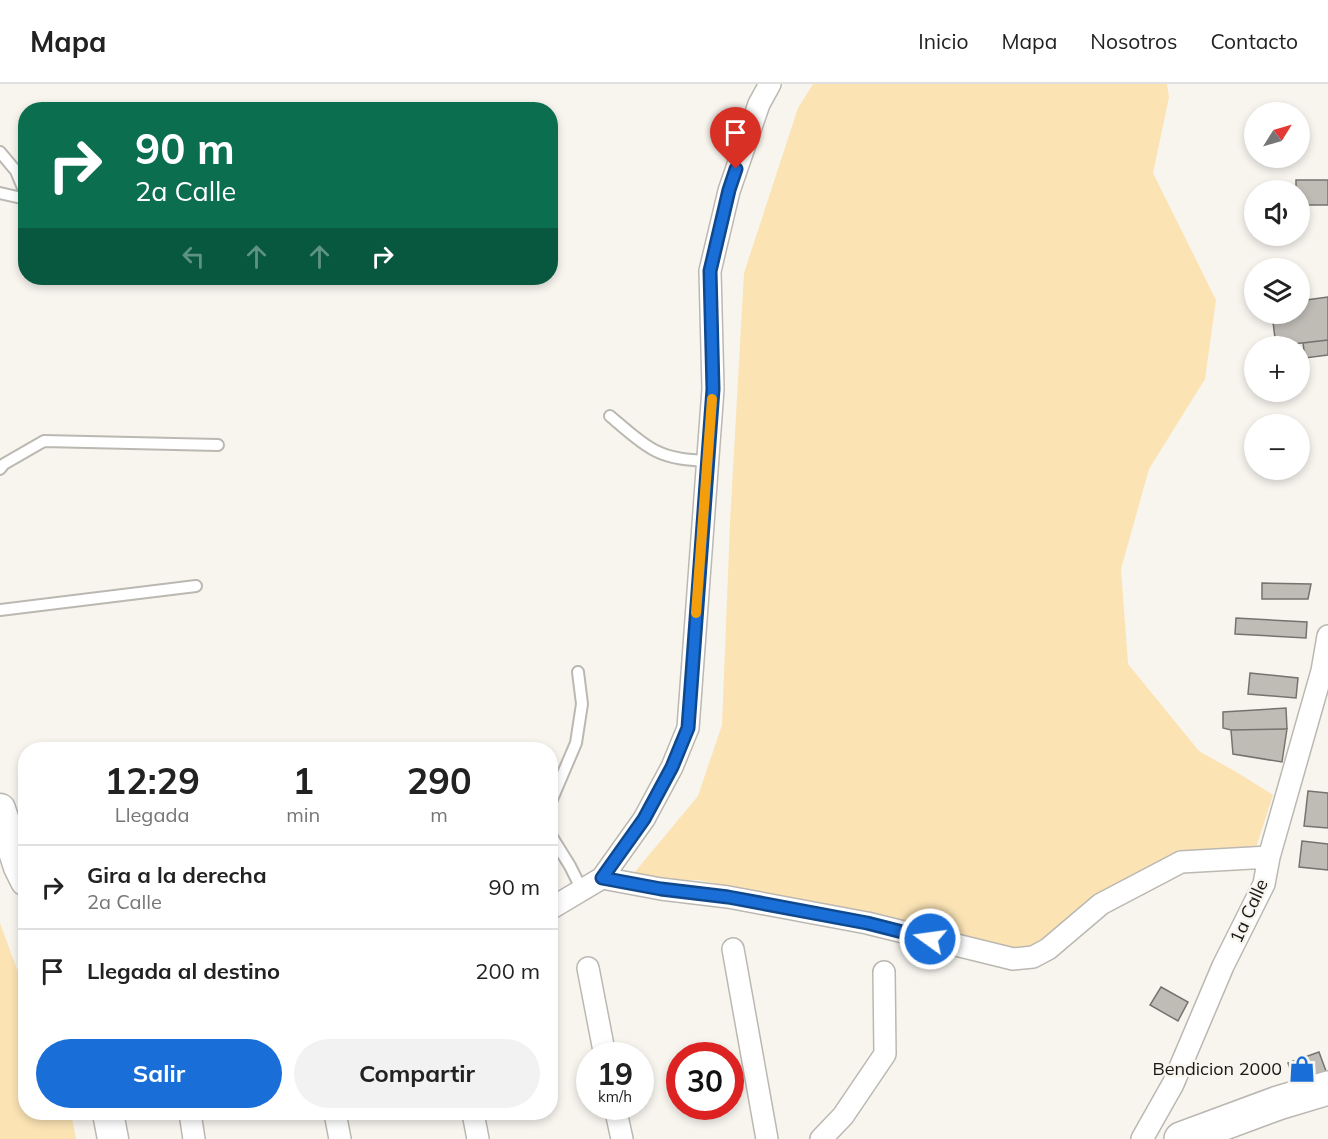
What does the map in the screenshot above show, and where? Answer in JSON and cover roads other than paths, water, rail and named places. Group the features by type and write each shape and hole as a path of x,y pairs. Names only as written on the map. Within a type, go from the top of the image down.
{"main road":[{"path":"0,808 18,864"},
{"path":"1181,1139 1278,1103 1328,1088"},
{"path":"109,1120 113,1139"}],"street":[{"path":"558,904 602,878 644,819 672,767 688,728 713,389 710,271 729,190 759,104 770,84"},
{"name":"1a Calle","path":"1142,1139 1173,1084 1223,966 1264,884 1269,857 1325,671 1328,636"},
{"path":"602,878 661,889 728,897 867,923 1013,959 1033,957 1048,949 1101,904 1181,862 1269,857"},
{"path":"733,949 768,1139"},
{"path":"588,968 602,1042"},
{"path":"821,1139 843,1116 885,1054 884,972"},
{"path":"191,1120 194,1139"},
{"path":"336,1120 340,1139"},
{"path":"474,1120 478,1139"},
{"path":"618,1120 622,1139"}],"lane":[{"path":"0,152 18,176"},
{"path":"0,193 18,196"},
{"path":"610,416 655,451 679,458 707,461"},
{"path":"0,469 4,464 44,441 218,445"},
{"path":"0,610 196,586"},
{"path":"558,785 576,743 582,704 578,672"},
{"path":"558,847 582,890"}],"place":[{"name":"Bendicion 2000","path":"1302,1069"}]}
